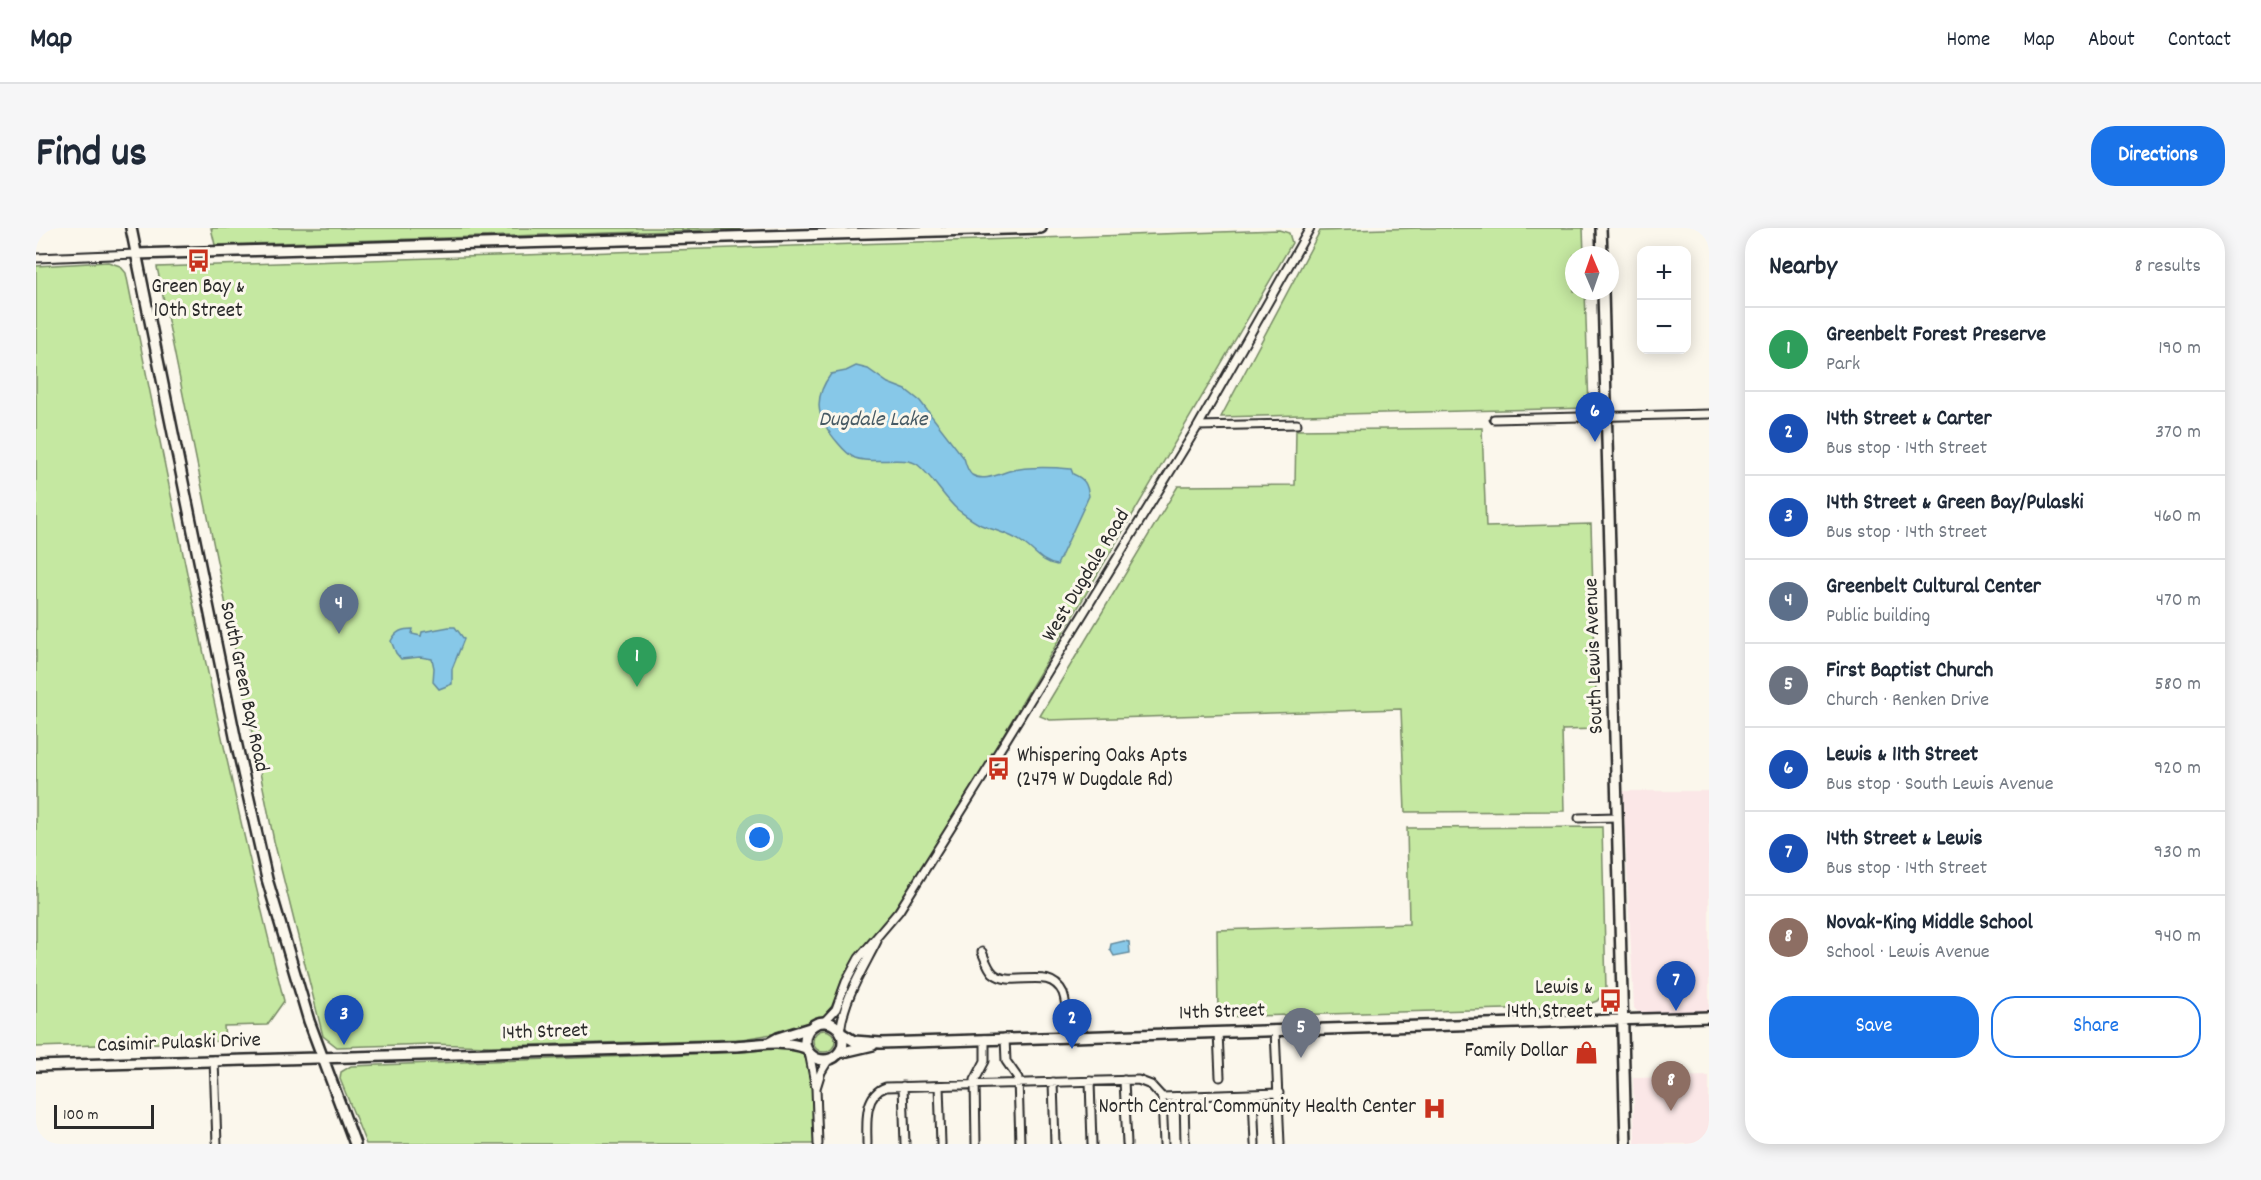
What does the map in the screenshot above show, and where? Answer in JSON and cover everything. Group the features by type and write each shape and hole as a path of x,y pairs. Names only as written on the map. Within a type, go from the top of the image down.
{"street":[{"name":"South Green Bay Road","path":"130,228 255,832 288,956 322,1058 355,1144"},
{"path":"36,258 790,232 1041,228"},
{"name":"West Dugdale Road","path":"880,934 899,911 955,822 1198,426 1310,228"},
{"path":"1601,228 1602,246"},
{"name":"South Lewis Avenue","path":"1603,300 1626,1144"},
{"path":"1494,419 1709,414"},
{"path":"1198,426 1297,424"},
{"path":"1579,818 1617,817"},
{"path":"818,1144 816,1088 805,1038 810,1028 824,1023 836,1009 846,982 859,958 880,934"},
{"path":"816,1088 821,1072 829,1059 839,1053 843,1043 841,1033 843,1011 850,991 880,934"},
{"path":"982,952 989,968 1000,977 1047,979 1059,987 1066,1005 1068,1036"},
{"name":"14th Street","path":"841,1033 854,1041 881,1043 1709,1017"},
{"path":"824,1023 834,1025 841,1033"},
{"name":"14th Street","path":"769,1043 810,1028"},
{"path":"1275,1030 1280,1144"},
{"path":"1218,1032 1220,1077"},
{"path":"1005,1038 1006,1061 1017,1075 1020,1144"},
{"path":"976,1144 975,1085 977,1072 985,1061 985,1039"},
{"name":"14th Street","path":"322,1058 769,1043 794,1044 808,1050"},
{"name":"14th Street","path":"839,1053 881,1043"},
{"path":"808,1050 818,1059 829,1059"},
{"name":"Casimir Pulaski Drive","path":"36,1066 322,1058"},
{"path":"214,1060 217,1144"},
{"path":"867,1144 867,1115 871,1099 880,1089 903,1086 1124,1080 1144,1081 1162,1097 1279,1093"},
{"path":"1124,1080 1127,1144"},
{"path":"1090,1081 1092,1144"},
{"path":"1053,1082 1055,1144"},
{"path":"903,1086 905,1144"},
{"path":"939,1086 941,1144"},
{"path":"1253,1094 1255,1144"},
{"path":"1184,1096 1185,1144"},
{"path":"1162,1097 1164,1144"}],"shaded area":[{"path":"1623,791 1709,791 1709,1011 1643,1013 1634,1008"},
{"path":"1709,1076 1709,1144 1635,1144 1633,1078"}],"green space":[{"path":"211,228 740,228 740,229 215,245"},
{"path":"1419,228 1583,228 1584,246 1565,246 1565,300 1585,300 1589,408 1221,417 1320,231"},
{"path":"1279,230 1289,233 1292,243 921,875 844,974 830,1013 821,1020 790,1031 742,1039 489,1046 431,1044 337,1047 323,1036 274,841 157,267"},
{"path":"108,262 120,266 126,273 220,729 284,1001 267,1025 224,1026 225,1041 36,1047 36,266"},
{"path":"1482,428 1486,527 1591,524 1597,729 1562,730 1564,811 1405,812 1401,709 1050,720 1040,716 1178,486 1295,485 1296,430"},
{"path":"1602,827 1606,990 1597,1001 1580,1007 1218,1017 1217,930 1409,924 1407,828"},
{"path":"820,1030 828,1030 835,1037 835,1045 828,1052 820,1052 813,1045 813,1037"},
{"path":"786,1047 801,1053 808,1064 811,1075 814,1144 366,1144 340,1079 341,1072 351,1066 745,1052"}],"water":[{"name":"Dugdale Lake","path":"856,366 868,369 888,383 906,390 920,401 964,458 972,475 986,478 1009,471 1040,467 1071,469 1073,474 1083,480 1089,496 1057,565 1043,559 1018,540 981,525 958,510 918,465 905,461 863,460 846,452 826,426 819,410 819,402 831,374"},
{"path":"455,627 464,639 452,669 452,684 439,689 433,682 432,659 420,657 401,659 391,641 397,633 403,630 413,629 412,634 421,636 422,632"},
{"path":"1129,942 1130,953 1114,956 1110,949 1111,944"}],"place":[{"name":"Green Bay & 10th Street","path":"198,260"},
{"name":"Lewis & 11th Street","path":"1595,442"},
{"name":"Greenbelt Cultural Center","path":"339,634"},
{"name":"Greenbelt Forest Preserve","path":"637,687"},
{"name":"Whispering Oaks Apts (2479 W Dugdale Rd)","path":"999,769"},
{"name":"Lewis & 14th Street","path":"1611,1001"},
{"name":"14th Street & Lewis","path":"1676,1011"},
{"name":"14th Street & Green Bay/Pulaski","path":"344,1045"},
{"name":"14th Street & Carter","path":"1072,1049"},
{"name":"Family Dollar","path":"1586,1052"},
{"name":"First Baptist Church","path":"1301,1058"},
{"name":"North Central Community Health Center","path":"1434,1108"},
{"name":"Novak-King Middle School","path":"1671,1111"}]}
